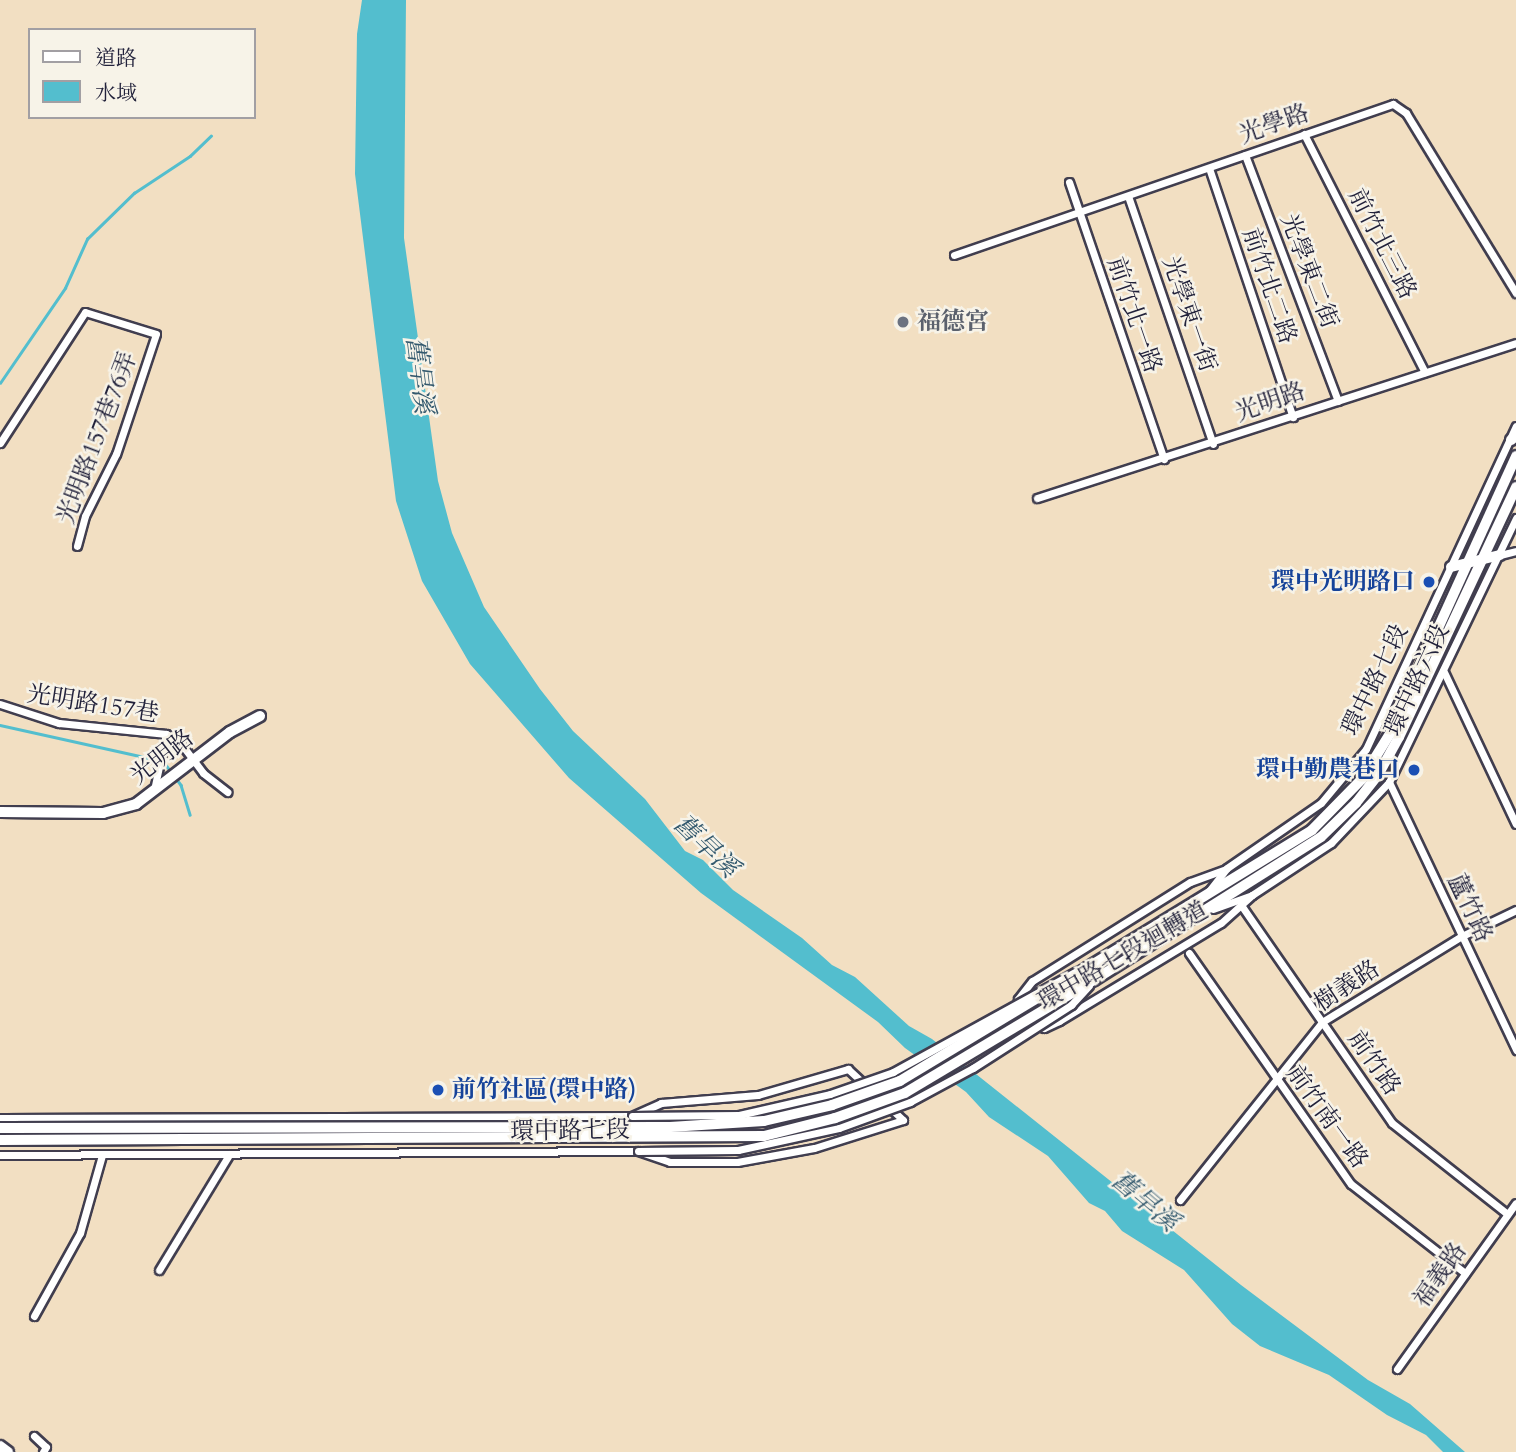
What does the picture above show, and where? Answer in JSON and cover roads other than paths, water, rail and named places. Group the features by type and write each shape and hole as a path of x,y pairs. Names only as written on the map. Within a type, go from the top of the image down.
{"street":[{"name":"光學路","path":"954,255 1393,104 1399,107 1516,293"},
{"name":"前竹北三路","path":"1304,134 1425,372"},
{"name":"光學東二街","path":"1244,155 1338,401"},
{"name":"前竹北二路","path":"1209,168 1293,417"},
{"name":"前竹北一路","path":"1069,182 1164,459"},
{"name":"光學東一街","path":"1128,196 1213,444"},
{"name":"光明路157巷76弄","path":"0,443 85,312 156,334 116,454 85,516 77,546"},
{"name":"光明路","path":"1037,498 1213,444 1516,343"},
{"name":"環中路七段","path":"1203,899 1227,869 1302,820 1337,788 1366,749 1513,438 1516,426"},
{"name":"環中路六段","path":"1316,834 1378,754 1516,456"},
{"name":"環中路六段","path":"1316,834 1378,775 1515,490"},
{"name":"環中路六段","path":"1331,843 1389,782 1516,518"},
{"path":"1451,567 1516,551"},
{"path":"1444,672 1516,824"},
{"name":"光明路157巷","path":"0,704 59,723 166,737 156,769 154,790"},
{"name":"光明路","path":"0,811 103,813 136,804 230,732 260,716"},
{"path":"166,737 194,759 226,792"},
{"name":"蘆竹路","path":"1389,782 1516,1050"},
{"name":"環中路七段","path":"0,1128 670,1126 764,1121 832,1105 900,1081 1186,908 1316,834"},
{"name":"環中路七段","path":"0,1140 764,1136 835,1118 905,1093 1209,910 1316,834"},
{"name":"環中路七段","path":"1209,910 1252,895 1331,843"},
{"name":"環中路七段迴轉道","path":"1227,869 1178,890 1032,981 1018,999 1031,1022 1044,1028 1220,923 1252,895"},
{"name":"前竹路","path":"1241,905 1392,1123 1506,1213"},
{"name":"樹義路","path":"1180,1200 1322,1022 1462,936 1516,910"},
{"name":"前竹南一路","path":"1189,953 1275,1080 1351,1184 1465,1273"},
{"name":"環中路七段","path":"0,1118 739,1115 830,1094 893,1072 1054,981 1087,968"},
{"name":"環中路七段","path":"0,1156 738,1150 839,1128 910,1102 973,1068 1071,1005 1094,980"},
{"path":"632,1116 661,1103 758,1095 848,1069 903,1119 814,1148 737,1162 670,1162 638,1151"},
{"path":"34,1316 80,1233 102,1155"},
{"path":"159,1270 229,1155"},
{"name":"福義路","path":"1397,1369 1506,1213 1516,1203"},
{"path":"34,1436 46,1447 43,1452"},
{"path":"0,1446 8,1452"}],"water":[{"name":"舊旱溪","path":"362,0 406,0 404,238 438,481 452,533 484,607 540,689 573,731 645,799 685,851 703,860 733,890 802,938 832,965 855,977 909,1026 932,1039 1241,1285 1368,1380 1410,1404 1465,1452 1443,1452 1426,1435 1387,1415 1329,1375 1260,1346 1232,1324 1184,1270 1122,1231 1105,1211 1089,1203 1048,1156 989,1117 966,1092 905,1048 878,1022 701,893 569,778 470,664 422,581 396,501 355,174 357,34"}],"waterway":[{"name":"舊旱溪","path":"0,383 65,288 87,239 134,193 190,156 211,136"},
{"name":"舊旱溪","path":"0,725 163,761 181,785 190,815"}],"place":[{"name":"福德宮","path":"903,322"},
{"name":"環中光明路口","path":"1429,582"},
{"name":"環中勤農巷口","path":"1414,770"},
{"name":"前竹社區(環中路)","path":"438,1090"}]}
